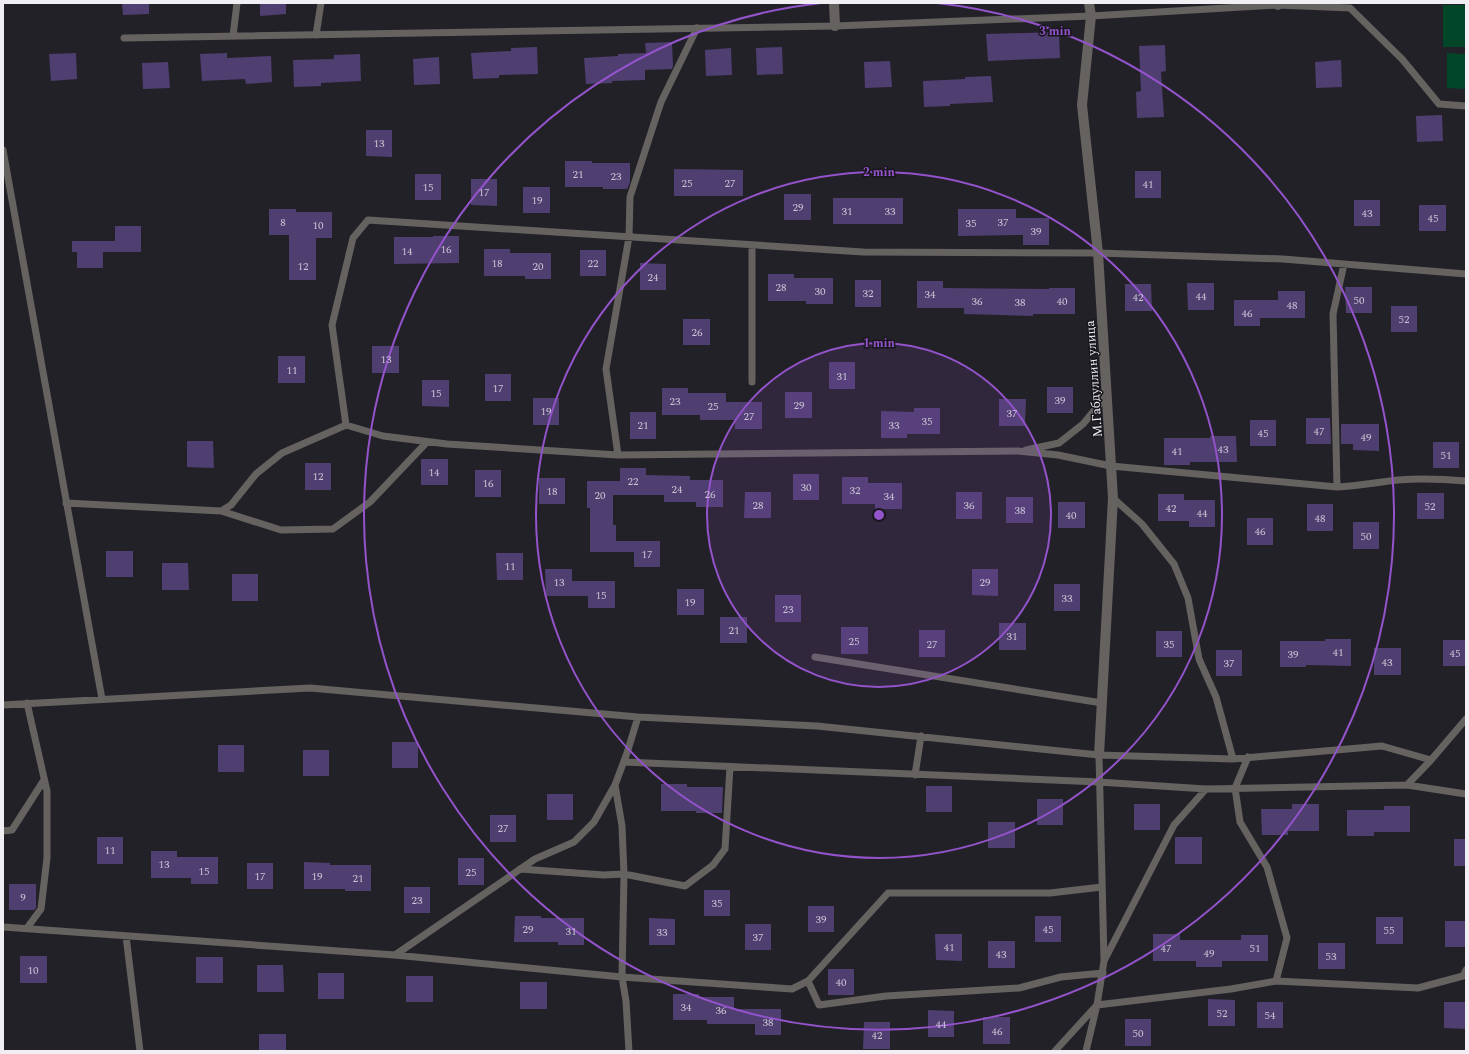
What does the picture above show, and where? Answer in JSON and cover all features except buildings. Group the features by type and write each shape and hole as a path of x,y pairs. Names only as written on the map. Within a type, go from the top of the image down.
{"street":[{"path":"834,3 834,26"},
{"name":"М.Габдуллин улица","path":"1089,3 1091,16 1082,105 1098,253 1113,498 1099,754"}],"lane":[{"path":"233,36 237,3"},
{"path":"316,35 321,3"},
{"path":"1091,16 1094,3"},
{"path":"124,38 834,26 1091,16 1278,4 1350,8 1402,59 1439,104 1466,106"},
{"path":"618,455 606,369 629,237 630,197 661,102 697,28"},
{"path":"3,150 102,699"},
{"path":"346,425 332,325 353,238 368,220 863,252 1098,253 1283,259 1466,274"},
{"path":"752,245 752,382"},
{"path":"1337,487 1333,314 1344,264"},
{"path":"1018,451 1059,443 1083,424 1107,395"},
{"path":"221,511 231,505 256,474 282,453 346,425 383,436 427,442 618,455 1018,451 1058,455 1111,466 1337,487 1357,486 1399,480 1454,480 1466,482"},
{"path":"66,502 221,511 281,530 333,529 370,502 427,442"},
{"path":"1113,498 1142,524 1174,564 1188,598 1199,659 1216,697 1233,759"},
{"path":"816,657 1102,703"},
{"path":"3,705 310,688 638,717 817,726 1099,754 1233,759 1382,746 1431,760"},
{"path":"27,703 47,792 46,866 41,909 27,928"},
{"path":"395,955 535,859 574,842 594,822 615,785 638,717"},
{"path":"1407,785 1431,760 1466,719"},
{"path":"914,775 921,736"},
{"path":"1086,1051 1097,1005 1104,961 1099,754"},
{"path":"1248,757 1235,788 1240,822 1268,867 1287,938 1276,981"},
{"path":"624,762 1099,782 1206,790 1235,788 1407,785 1466,794"},
{"path":"520,869 604,875 624,874 685,886 713,865 725,849 730,767"},
{"path":"3,830 12,830 44,780"},
{"path":"615,785 622,826 624,874 622,977 626,1001 630,1051"},
{"path":"1104,961 1174,825 1206,790"},
{"path":"3,927 395,955 622,977 792,989 808,981 888,893 1050,893 1102,887"},
{"path":"126,936 140,1051"},
{"path":"1055,1051 1097,1005 1231,989 1276,981 1418,988 1463,976 1466,970"},
{"path":"808,981 819,1005 886,996 1019,988 1061,977 1102,973"}],"green space":[{"path":"1443,5 1466,5 1466,47 1443,47"},
{"path":"1447,53 1466,54 1466,89 1447,88"}]}
